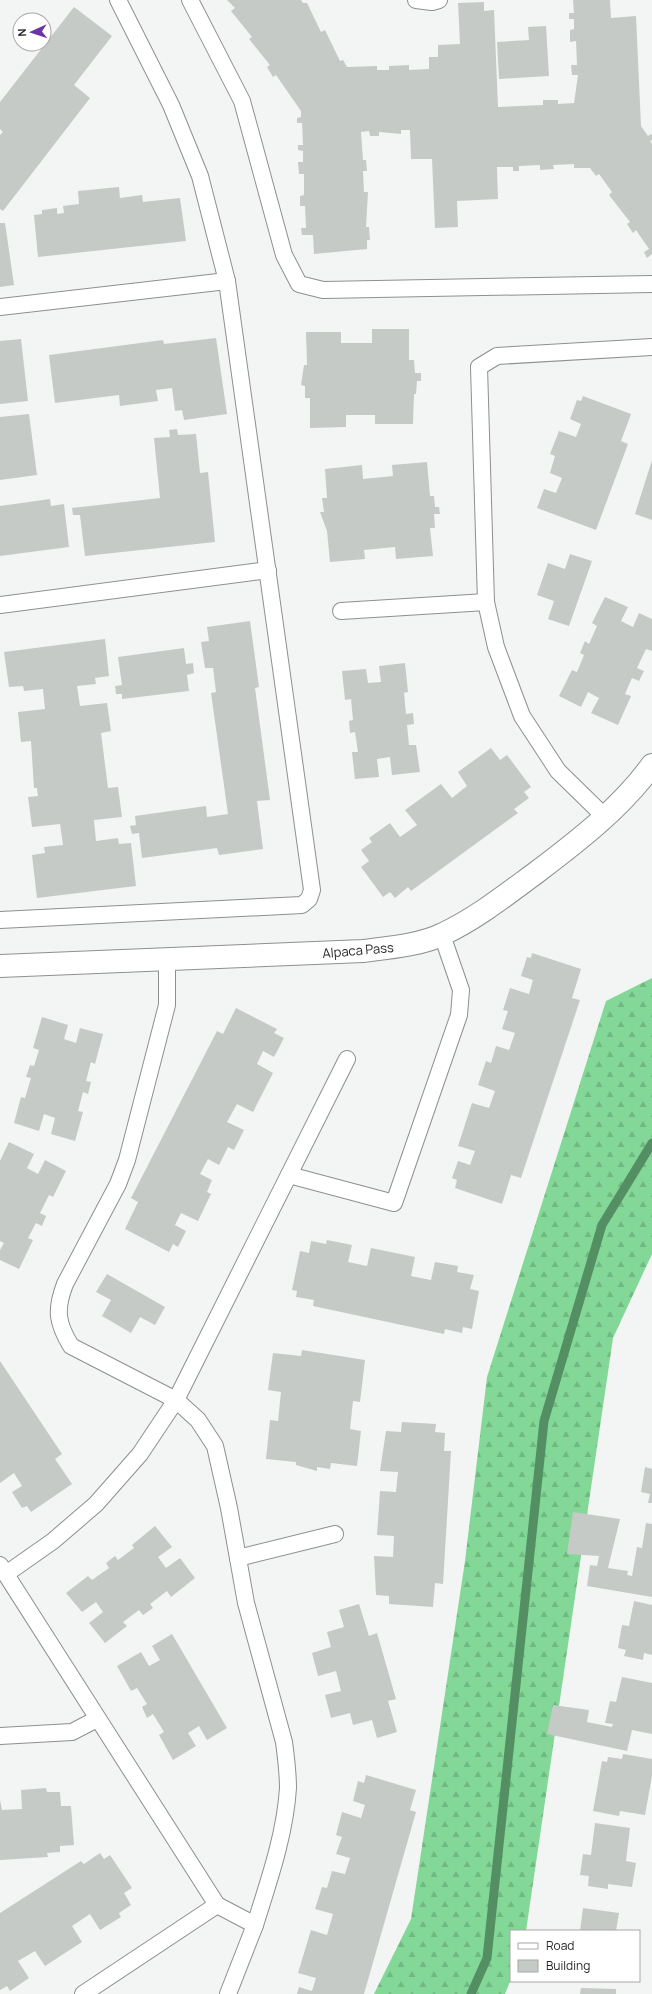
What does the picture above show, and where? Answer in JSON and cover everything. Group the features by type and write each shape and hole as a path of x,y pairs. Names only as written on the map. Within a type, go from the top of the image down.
{"street":[{"name":"Alpaca Pass","path":"0,966 363,951 401,946 442,935 499,900 574,843 642,780 652,765"}],"lane":[{"path":"0,920 302,905 309,899 312,890 227,281 200,176 171,105 118,0"},
{"path":"190,0 242,101 284,255 299,284 323,290 652,284"},
{"path":"416,0 432,2 439,0"},
{"path":"0,307 227,281"},
{"path":"604,816 558,771 522,716 496,647 486,602 479,367 497,356 652,347"},
{"path":"0,605 268,570"},
{"path":"341,611 486,602"},
{"path":"289,1175 394,1203 459,1015 461,990 442,935"},
{"path":"167,960 167,1005 126,1160 118,1184 65,1284 60,1298 59,1315 61,1329 71,1346 176,1400 198,1420 215,1446 229,1508 246,1603 284,1742 288,1788 279,1849 255,1925 228,1994"},
{"path":"255,1925 217,1905 3,1570 53,1541 96,1504 140,1454 176,1400 347,1059"},
{"path":"238,1558 335,1534"},
{"path":"0,1736 72,1732 97,1719"},
{"path":"83,1994 217,1905"}],"green space":[{"path":"652,978 652,1254 613,1338 526,1930 510,1930 510,1982 505,1994 374,1994 411,1919 465,1561 487,1377 606,1001"}],"building":[{"path":"227,0 301,0 303,3 307,3 321,32 325,30 340,61 343,60 347,67 377,66 377,70 389,70 389,66 409,65 409,70 429,69 429,57 438,57 438,45 460,44 458,3 484,2 484,11 494,10 498,107 543,105 543,100 558,100 558,104 574,103 578,75 572,75 571,65 577,65 576,41 570,42 570,30 574,29 574,19 569,19 569,13 574,13 573,0 610,0 611,18 636,16 641,126 648,136 651,134 652,135 652,140 650,141 652,144 652,254 647,258 644,252 649,249 636,230 633,233 627,224 630,222 609,195 612,192 599,174 596,176 590,168 574,168 574,164 553,165 554,169 540,170 540,165 519,166 519,171 513,171 513,167 497,167 498,199 457,201 458,227 435,228 432,159 411,159 410,130 401,130 401,134 379,132 379,136 370,136 369,131 361,132 363,160 366,160 367,171 363,171 364,192 368,192 366,227 369,227 370,240 367,240 367,249 314,254 313,235 302,235 301,228 306,228 305,206 300,206 300,196 304,195 304,174 299,174 298,162 303,162 303,151 298,150 298,145 303,145 302,123 297,123 297,118 301,117 301,111 276,75 273,77 267,67 270,65 249,39 252,37 231,11 235,8"},
{"path":"74,7 112,36 74,85 90,98 3,211 0,209 0,135 3,132 0,129 0,102 39,52 52,52 52,35"},
{"path":"546,26 549,76 499,79 497,42 529,40 528,27"},
{"path":"119,187 120,198 142,195 143,202 180,198 186,241 38,257 34,215 42,214 42,210 57,208 57,214 64,213 63,206 79,204 78,191"},
{"path":"0,223 5,223 14,285 0,287"},
{"path":"372,329 409,329 409,360 414,360 415,373 421,373 421,381 417,381 416,394 414,394 413,424 375,424 375,415 346,415 346,427 310,428 310,398 305,398 305,386 301,385 304,365 307,365 306,332 341,332 341,343 372,343"},
{"path":"216,338 227,414 184,420 182,410 175,411 172,388 156,390 158,401 120,406 119,395 55,403 49,355 163,340 164,344"},
{"path":"21,339 28,401 0,404 0,341"},
{"path":"583,396 631,414 621,441 628,444 596,530 537,508 544,489 556,493 562,478 550,473 555,456 550,454 559,431 576,437 581,424 570,419 577,400 581,401"},
{"path":"29,414 37,475 0,480 0,417"},
{"path":"177,429 178,435 196,434 200,473 208,472 215,542 85,556 80,515 73,515 72,508 160,498 154,438 170,437 169,430"},
{"path":"652,460 652,520 635,514"},
{"path":"427,462 430,496 434,496 435,507 439,507 440,514 434,514 435,528 430,528 433,556 396,559 395,547 364,550 365,559 330,562 327,531 320,512 324,512 322,498 327,498 325,469 362,465 363,479 393,476 392,465"},
{"path":"50,499 51,506 64,504 69,547 0,556 0,506"},
{"path":"570,554 592,561 569,626 548,619 554,601 537,595 548,563 565,569"},
{"path":"605,597 628,607 621,621 633,627 639,613 652,619 652,651 646,649 637,668 644,671 639,681 632,678 625,694 631,696 618,725 591,713 599,698 588,692 581,707 559,696 572,670 577,672 584,655 580,653 585,641 589,644 597,626 592,623"},
{"path":"250,621 259,687 255,688 270,800 257,801 263,849 219,855 217,848 142,858 139,833 132,834 130,826 136,825 135,816 206,806 207,817 228,814 211,693 216,692 213,668 205,668 201,642 209,641 207,627"},
{"path":"105,639 109,676 95,678 96,684 77,686 80,706 107,703 111,731 101,733 108,788 118,787 122,817 94,820 96,841 118,838 119,844 131,843 136,886 37,898 32,855 45,853 44,847 63,845 60,824 32,827 28,797 38,796 37,788 34,788 31,741 21,742 18,712 45,709 43,689 24,691 23,686 9,687 4,652"},
{"path":"184,648 186,664 193,663 194,673 187,675 189,691 122,699 122,694 116,694 115,686 122,685 118,657"},
{"path":"405,663 408,692 404,693 406,714 413,713 414,724 407,725 409,745 416,745 420,772 392,775 390,757 377,759 379,777 355,779 352,752 358,752 355,732 350,733 349,721 353,720 351,699 345,700 342,671 366,669 368,683 381,682 379,666"},
{"path":"491,748 500,760 507,755 531,787 524,792 529,798 514,809 518,813 411,891 408,887 395,898 390,892 383,897 361,867 369,861 361,850 372,842 369,838 390,823 400,837 417,825 405,810 441,784 452,798 467,786 458,772"},
{"path":"532,953 581,969 572,998 580,1000 521,1178 511,1175 502,1204 455,1188 457,1180 452,1178 458,1161 470,1165 475,1151 458,1146 472,1103 489,1108 495,1091 478,1085 486,1061 491,1063 496,1046 509,1050 515,1033 502,1029 508,1011 503,1010 510,988 529,994 533,980 521,976 527,957 531,958"},
{"path":"236,1008 277,1029 274,1033 284,1038 274,1057 263,1051 257,1064 273,1073 253,1112 237,1104 227,1122 244,1130 234,1150 228,1147 219,1165 208,1159 200,1174 212,1180 207,1192 211,1194 198,1221 181,1213 175,1225 186,1231 178,1247 173,1244 169,1252 125,1229 138,1202 131,1198 217,1031 223,1034"},
{"path":"42,1017 68,1025 64,1039 76,1043 80,1028 103,1034 95,1064 91,1062 86,1081 91,1082 88,1094 83,1092 78,1111 83,1112 75,1141 51,1134 55,1118 44,1114 39,1131 14,1123 21,1097 25,1098 31,1078 26,1077 30,1065 34,1066 39,1050 33,1048"},
{"path":"9,1142 34,1154 27,1168 38,1174 45,1160 66,1171 53,1197 49,1195 40,1213 46,1216 42,1226 36,1223 28,1238 33,1240 19,1269 0,1260 0,1250 4,1243 0,1241 0,1161"},
{"path":"327,1240 352,1245 348,1262 367,1266 371,1248 415,1257 411,1276 431,1280 435,1262 458,1266 457,1272 474,1275 470,1289 479,1291 472,1329 463,1327 462,1333 445,1329 444,1334 313,1306 314,1300 296,1297 297,1291 292,1290 300,1251 309,1253 311,1241 326,1244"},
{"path":"107,1274 165,1307 155,1325 140,1317 131,1333 102,1316 111,1300 96,1292"},
{"path":"302,1350 365,1360 360,1402 353,1401 350,1429 361,1431 357,1466 331,1463 330,1469 317,1467 317,1471 296,1465 296,1462 266,1459 270,1420 278,1421 281,1392 268,1390 273,1353 301,1356"},
{"path":"0,1361 62,1454 55,1459 72,1484 31,1512 27,1506 22,1508 12,1492 22,1486 14,1473 0,1483"},
{"path":"402,1422 436,1424 435,1432 445,1433 444,1451 451,1451 443,1584 435,1583 433,1607 389,1604 389,1596 376,1595 374,1556 393,1557 394,1536 377,1535 380,1491 396,1492 398,1472 380,1471 386,1431 401,1432"},
{"path":"645,1467 652,1469 652,1503 648,1503 650,1494 641,1492"},
{"path":"573,1512 620,1519 608,1568 628,1571 627,1575 632,1576 637,1547 642,1548 646,1523 652,1524 652,1597 587,1586 590,1565 597,1566 599,1556 567,1554"},
{"path":"155,1526 172,1547 158,1557 166,1568 180,1558 195,1578 171,1597 167,1591 150,1604 153,1608 143,1615 139,1610 123,1622 127,1626 105,1643 89,1623 103,1612 96,1602 82,1612 66,1593 88,1576 92,1580 109,1568 106,1563 115,1556 118,1560 134,1548 132,1545"},
{"path":"634,1601 652,1605 652,1655 644,1653 643,1660 624,1656 626,1650 618,1648 622,1625 629,1626"},
{"path":"359,1604 369,1636 377,1633 396,1699 388,1701 397,1732 377,1738 372,1720 353,1725 350,1713 331,1718 325,1695 341,1691 336,1671 318,1676 312,1653 331,1647 327,1632 344,1627 339,1610"},
{"path":"172,1634 227,1728 207,1740 199,1726 188,1733 196,1746 173,1760 159,1735 164,1732 153,1714 147,1718 142,1707 147,1704 137,1688 131,1691 117,1666 141,1652 149,1666 160,1660 152,1646"},
{"path":"622,1677 652,1683 652,1734 632,1730 627,1751 547,1734 553,1705 589,1710 587,1722 612,1727 613,1724 605,1723 610,1701 616,1702"},
{"path":"623,1754 652,1759 652,1776 645,1815 620,1811 619,1816 593,1811 602,1761 607,1762 608,1757 622,1759"},
{"path":"366,1775 416,1790 410,1810 416,1812 364,1994 297,1994 299,1987 312,1991 316,1978 298,1973 311,1930 327,1935 333,1914 315,1909 322,1887 327,1888 332,1871 345,1874 350,1858 336,1854 342,1837 336,1835 342,1812 361,1818 365,1805 353,1801 358,1781 364,1783"},
{"path":"46,1788 47,1792 60,1792 61,1806 71,1806 74,1845 60,1846 60,1852 47,1853 48,1857 0,1860 0,1800 2,1810 22,1809 21,1790"},
{"path":"595,1823 630,1828 626,1861 636,1863 632,1887 608,1884 608,1889 588,1886 589,1876 580,1875 583,1854 591,1855"},
{"path":"100,1853 104,1859 110,1855 132,1888 124,1893 131,1905 119,1913 121,1917 100,1930 90,1914 72,1926 82,1942 45,1966 35,1951 18,1961 29,1978 10,1991 7,1986 0,1990 0,1913 81,1861 84,1864"},
{"path":"583,1908 619,1913 616,1930 580,1930"},
{"path":"581,1988 616,1989 616,1994 580,1994"}],"waterway":[{"path":"471,1994 487,1958 544,1421 602,1225 652,1143"}]}
